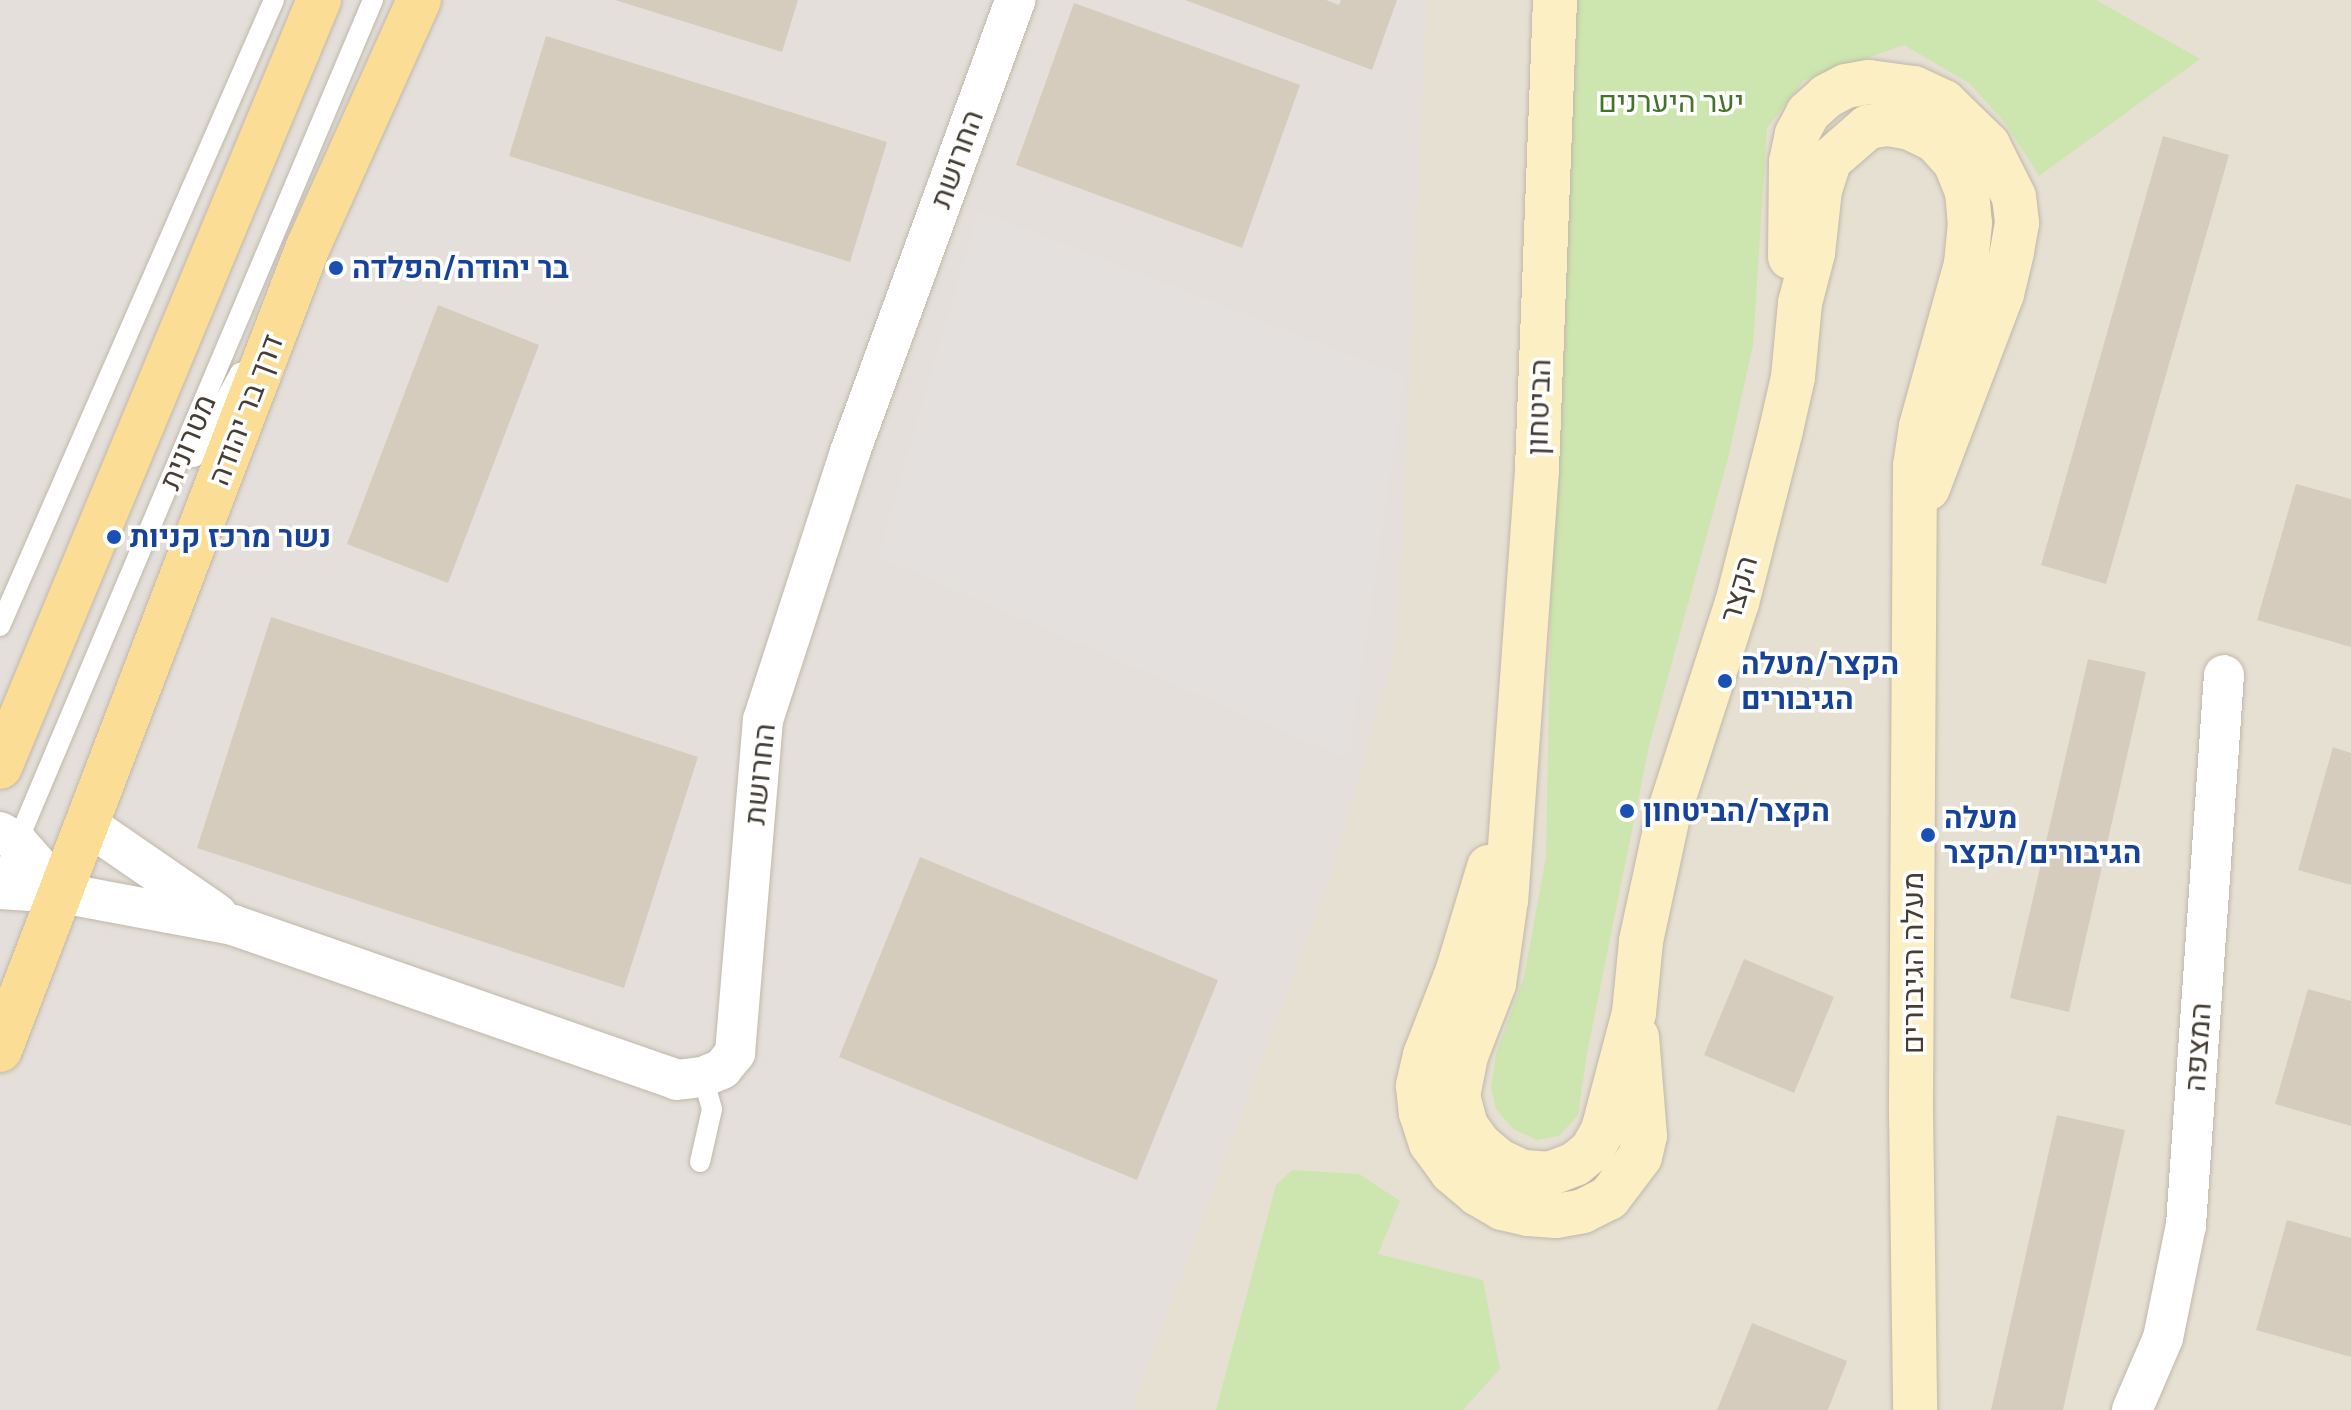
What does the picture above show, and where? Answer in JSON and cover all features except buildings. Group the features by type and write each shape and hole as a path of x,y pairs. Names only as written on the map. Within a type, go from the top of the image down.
{"main road":[{"path":"0,767 319,0"},
{"name":"דרך בר יהודה","path":"0,1050 308,247 419,0"}],"street":[{"name":"החרושת","path":"703,1077 722,1069 735,1053 763,720 850,452 1015,0"},
{"name":"הביטחון","path":"1513,1190 1478,1194 1452,1172 1431,1143 1421,1113 1418,1086 1425,1055 1458,970 1486,873 1513,813 1537,470 1555,0"},
{"name":"הקצר","path":"1513,1190 1556,1216 1583,1211 1609,1198 1640,1157 1645,1136 1643,1073 1634,1013 1651,885 1764,502 1793,377 1800,303 1790,270 1788,197 1797,134 1808,113 1827,96 1846,86 1884,103"},
{"name":"מעלה הגיבורים","path":"1884,103 1910,128 1935,140 1955,162 1967,191 1970,223 1966,264 1921,426 1915,466 1911,1096 1915,1410"},
{"name":"המצפה","path":"2132,1410 2163,1338 2186,1225 2224,675"},
{"path":"88,825 233,925"},
{"path":"9,837 62,893"},
{"path":"0,889 62,893 233,925 677,1080 703,1077"}],"lane":[{"path":"0,626 274,0"},
{"name":"מטרונית","path":"0,883 9,837 141,556 373,0"},
{"path":"141,556 308,247"},
{"path":"700,1162 712,1109 703,1077"}],"shaded area":[{"path":"0,0 2351,0 2351,1410 0,1410"},
{"path":"0,0 1427,0 1398,639 1333,871 1132,1410 0,1410"},
{"path":"978,210 1405,376 1349,760 877,557"}],"green space":[{"name":"יער היערנים","path":"1578,0 2096,0 2200,59 2039,176 2006,124 1969,83 1904,45 1804,80 1767,128 1753,345 1728,458 1649,746 1587,1053 1578,1115 1559,1136 1537,1140 1513,1129 1496,1109 1491,1087 1496,1054 1524,977 1546,857 1553,486"},
{"path":"1292,1170 1359,1174 1400,1201 1378,1254 1483,1280 1500,1369 1463,1410 1216,1410 1276,1185"}],"place":[{"name":"בר יהודה/הפלדה","path":"336,268"},
{"name":"נשר מרכז קניות","path":"114,537"},
{"name":"הקצר/מעלה הגיבורים","path":"1725,681"},
{"name":"הקצר/הביטחון","path":"1627,811"},
{"name":"מעלה הגיבורים/הקצר","path":"1928,835"}]}
